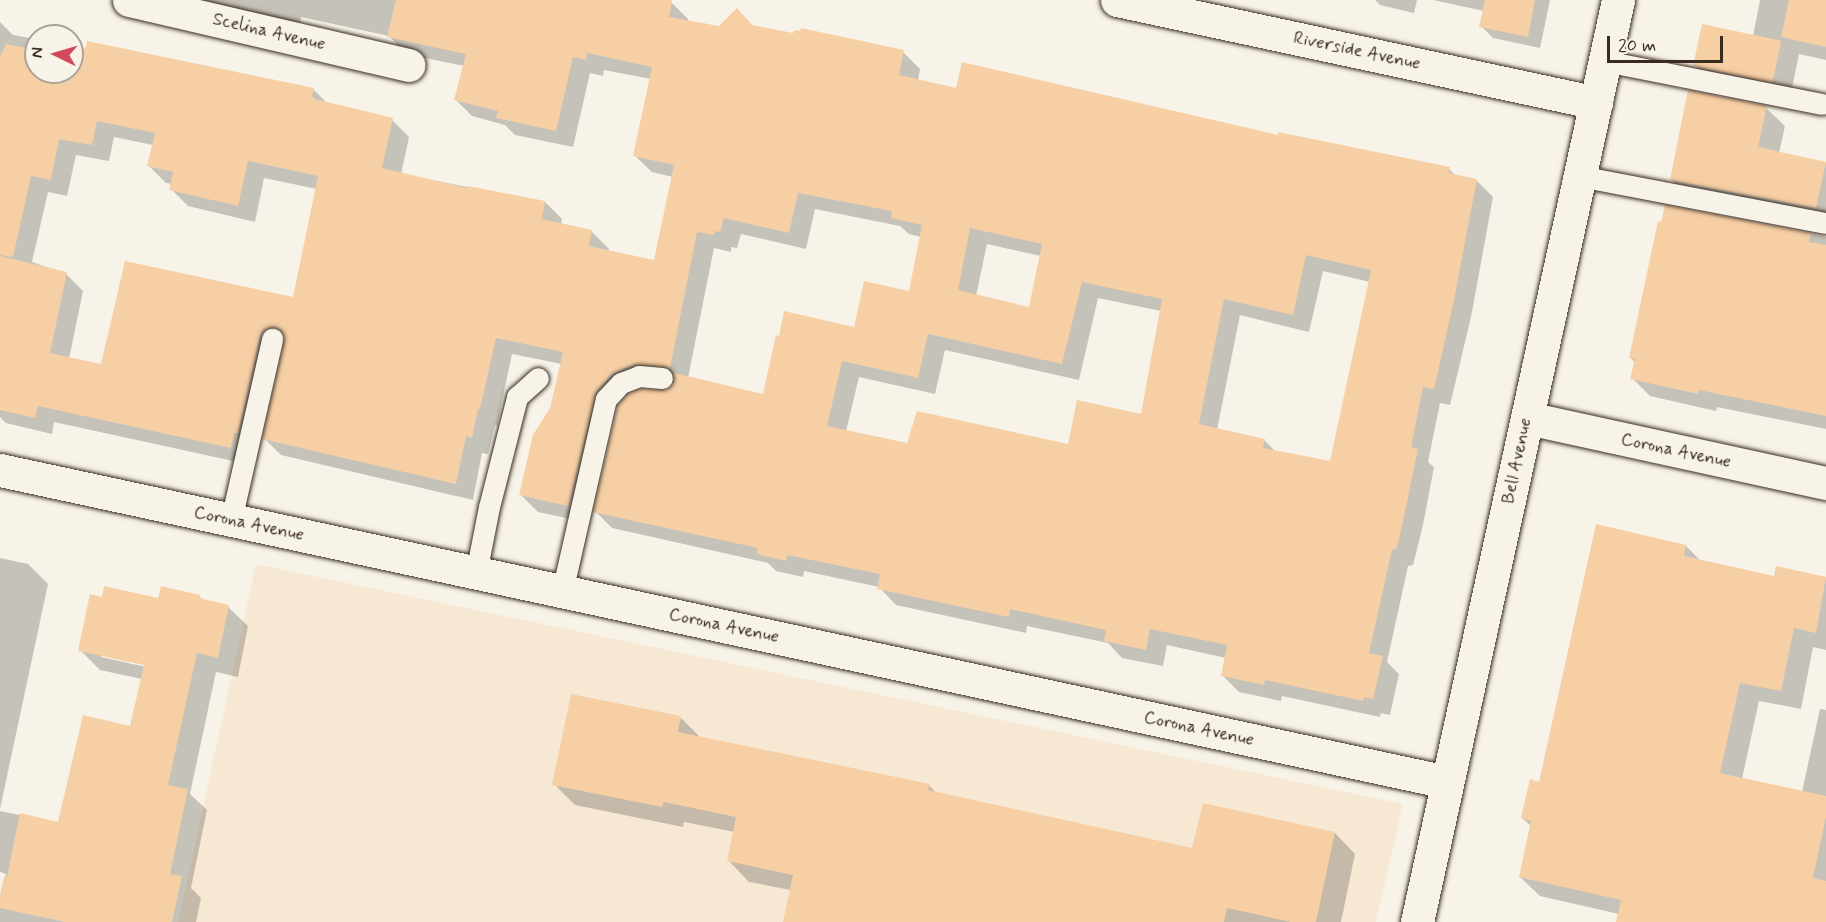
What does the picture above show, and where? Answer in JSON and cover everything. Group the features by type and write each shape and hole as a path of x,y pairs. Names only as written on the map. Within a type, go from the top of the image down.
{"street":[{"name":"Scelina Avenue","path":"129,0 409,65"},
{"name":"Riverside Avenue","path":"1117,0 1596,103"},
{"name":"Bell Avenue","path":"1417,922 1618,0"},
{"name":"Corona Avenue","path":"1527,418 1826,483"},
{"name":"Corona Avenue","path":"0,471 1448,782"}],"lane":[{"path":"1605,61 1822,104"},
{"path":"1579,176 1826,223"},
{"path":"231,520 272,339"},
{"path":"562,592 606,399 621,383 639,376 662,378"},
{"path":"476,573 489,507 517,397 538,378"}],"shaded area":[{"path":"256,564 1403,804 1376,922 178,922"}],"building":[{"path":"396,0 672,0 669,17 719,26 737,8 752,25 793,33 794,30 800,31 801,28 904,50 899,75 956,88 962,62 1278,135 1278,132 1450,167 1449,173 1477,179 1434,389 1423,387 1411,447 1418,449 1397,548 1392,550 1369,653 1383,656 1373,699 1364,697 1363,701 1265,680 1264,685 1221,676 1227,645 1150,629 1146,650 1104,641 1106,630 1010,609 1009,617 877,589 880,574 787,555 786,561 757,554 758,548 593,512 618,405 628,394 641,389 667,390 673,385 674,373 763,394 776,335 779,336 784,311 854,327 864,281 909,291 922,225 891,218 892,211 798,193 789,233 724,218 720,232 715,231 714,235 697,232 670,368 634,364 612,374 597,390 568,506 519,495 533,435 550,408 563,352 496,338 480,409 478,409 472,438 466,436 456,484 262,439 284,342 281,330 274,327 263,330 260,336 238,433 234,433 231,448 38,406 35,418 0,410 0,256 67,272 50,353 101,364 125,261 293,297 318,176 248,161 238,206 169,190 173,172 147,166 155,133 97,121 92,145 59,139 51,180 31,176 13,257 0,255 0,57 6,44 24,48 24,84 84,84 84,48 86,48 87,41 314,88 312,96 315,99 393,118 382,168 467,188 468,186 545,201 542,219 592,230 589,246 654,260 674,165 633,156 652,67 587,53 586,60 573,57 556,131 496,118 498,111 454,100 466,54 387,37","holes":["970,228 1042,244 1029,307 958,290","1306,255 1371,270 1330,461 1263,448 1265,439 1199,424 1224,299 1293,315","1082,282 1162,299 1141,414 1077,400 1068,444 917,411 907,443 827,426 842,361 918,378 928,334 1062,364"]},
{"path":"1485,0 1535,0 1528,37 1479,27"},
{"path":"1789,0 1826,0 1826,47 1781,37"},
{"path":"1702,24 1781,41 1772,83 1693,66"},
{"path":"1688,90 1767,106 1758,147 1826,162 1816,208 1670,180"},
{"path":"1665,205 1811,233 1809,242 1826,245 1826,416 1699,390 1698,394 1630,379 1635,359 1629,358 1658,221 1661,222"},
{"path":"1596,524 1686,545 1684,556 1774,576 1776,566 1826,577 1816,633 1794,628 1781,691 1740,683 1720,773 1826,796 1826,816 1813,878 1826,881 1826,922 1616,922 1621,900 1519,877 1531,821 1521,818 1530,779 1539,782"},
{"path":"104,586 158,598 161,586 200,595 199,598 229,605 218,658 197,653 168,785 188,789 170,874 182,876 172,922 65,922 0,908 0,895 4,877 7,877 20,813 58,822 83,715 130,726 144,665 78,651 90,594 102,597"},
{"path":"571,694 681,716 678,732 930,784 928,790 1192,848 1203,803 1335,832 1316,922 1291,922 1227,908 1224,922 783,922 793,875 727,861 736,817 664,802 662,807 552,785"}]}
